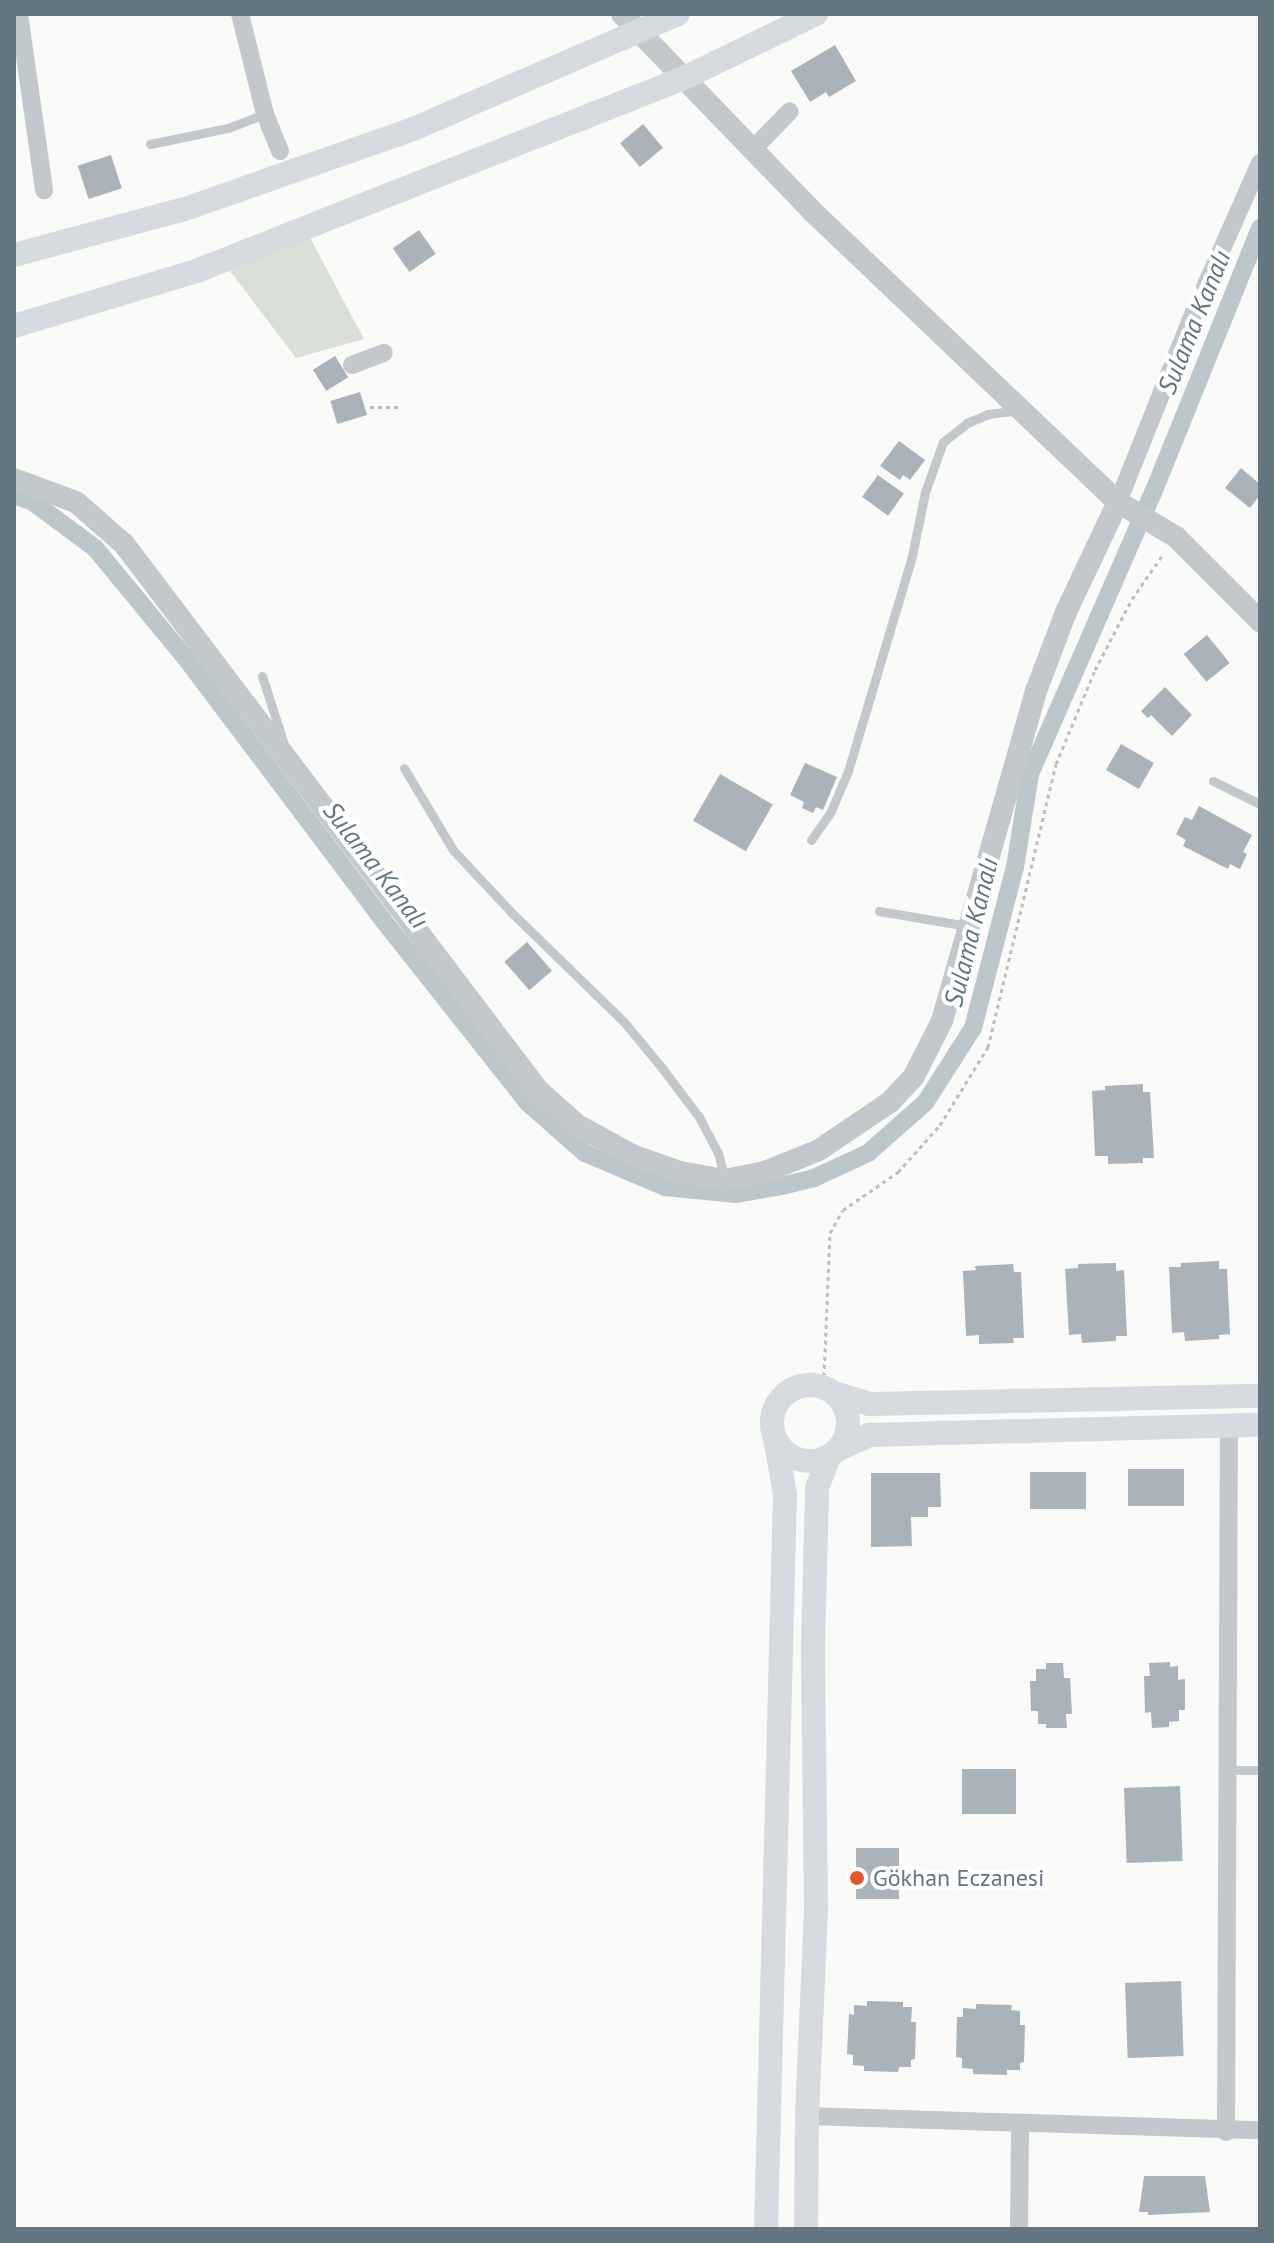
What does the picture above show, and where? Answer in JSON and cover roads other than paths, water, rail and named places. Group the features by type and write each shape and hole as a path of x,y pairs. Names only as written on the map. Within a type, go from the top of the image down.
{"main road":[{"path":"14,255 185,209 411,130 630,21 678,14"},
{"path":"14,326 199,270 684,78 816,14"},
{"path":"766,2229 785,1494 772,1426 779,1401 798,1386 829,1390 869,1404 1260,1396"},
{"path":"806,2229 807,2116 816,1906 813,1645 817,1488 834,1453 846,1439 848,1414 829,1390"},
{"path":"775,1438 792,1457 817,1461 869,1435 1260,1425"}],"street":[{"path":"19,14 44,190"},
{"path":"240,14 265,114 280,151"},
{"path":"630,21 752,150 1023,410 1124,505 1168,532 1257,612"},
{"path":"752,150 790,111"},
{"path":"14,479 76,502 124,544 292,770 538,1090 577,1125 632,1155 680,1172 725,1180 765,1172 819,1150 890,1102 914,1076 942,1021 1036,691 1066,612 1124,505 1194,312 1260,163"},
{"path":"352,365 384,353"},
{"path":"1226,2132 1229,1425"},
{"path":"807,2116 1226,2132 1260,2130"},
{"path":"1019,2229 1020,2125"}],"lane":[{"path":"150,144 228,128 265,114"},
{"path":"811,840 831,811 848,771 912,556 925,492 943,442 967,423 988,414 1023,410"},
{"path":"262,676 292,770"},
{"path":"404,768 453,850 512,913 624,1022 662,1068 699,1117 718,1153 725,1180"},
{"path":"1213,781 1260,804"},
{"path":"879,911 971,926"},
{"path":"1228,1770 1260,1770"}],"waterway":[{"name":"Sulama Kanalı","path":"14,495 33,502 95,548 188,661 383,920 528,1103 585,1153 665,1187 736,1194 782,1186 814,1178 868,1153 925,1103 973,1028 1015,867 1030,774 1153,493 1260,228"}],"place":[{"name":"Gökhan Eczanesi","path":"857,1878"}]}
